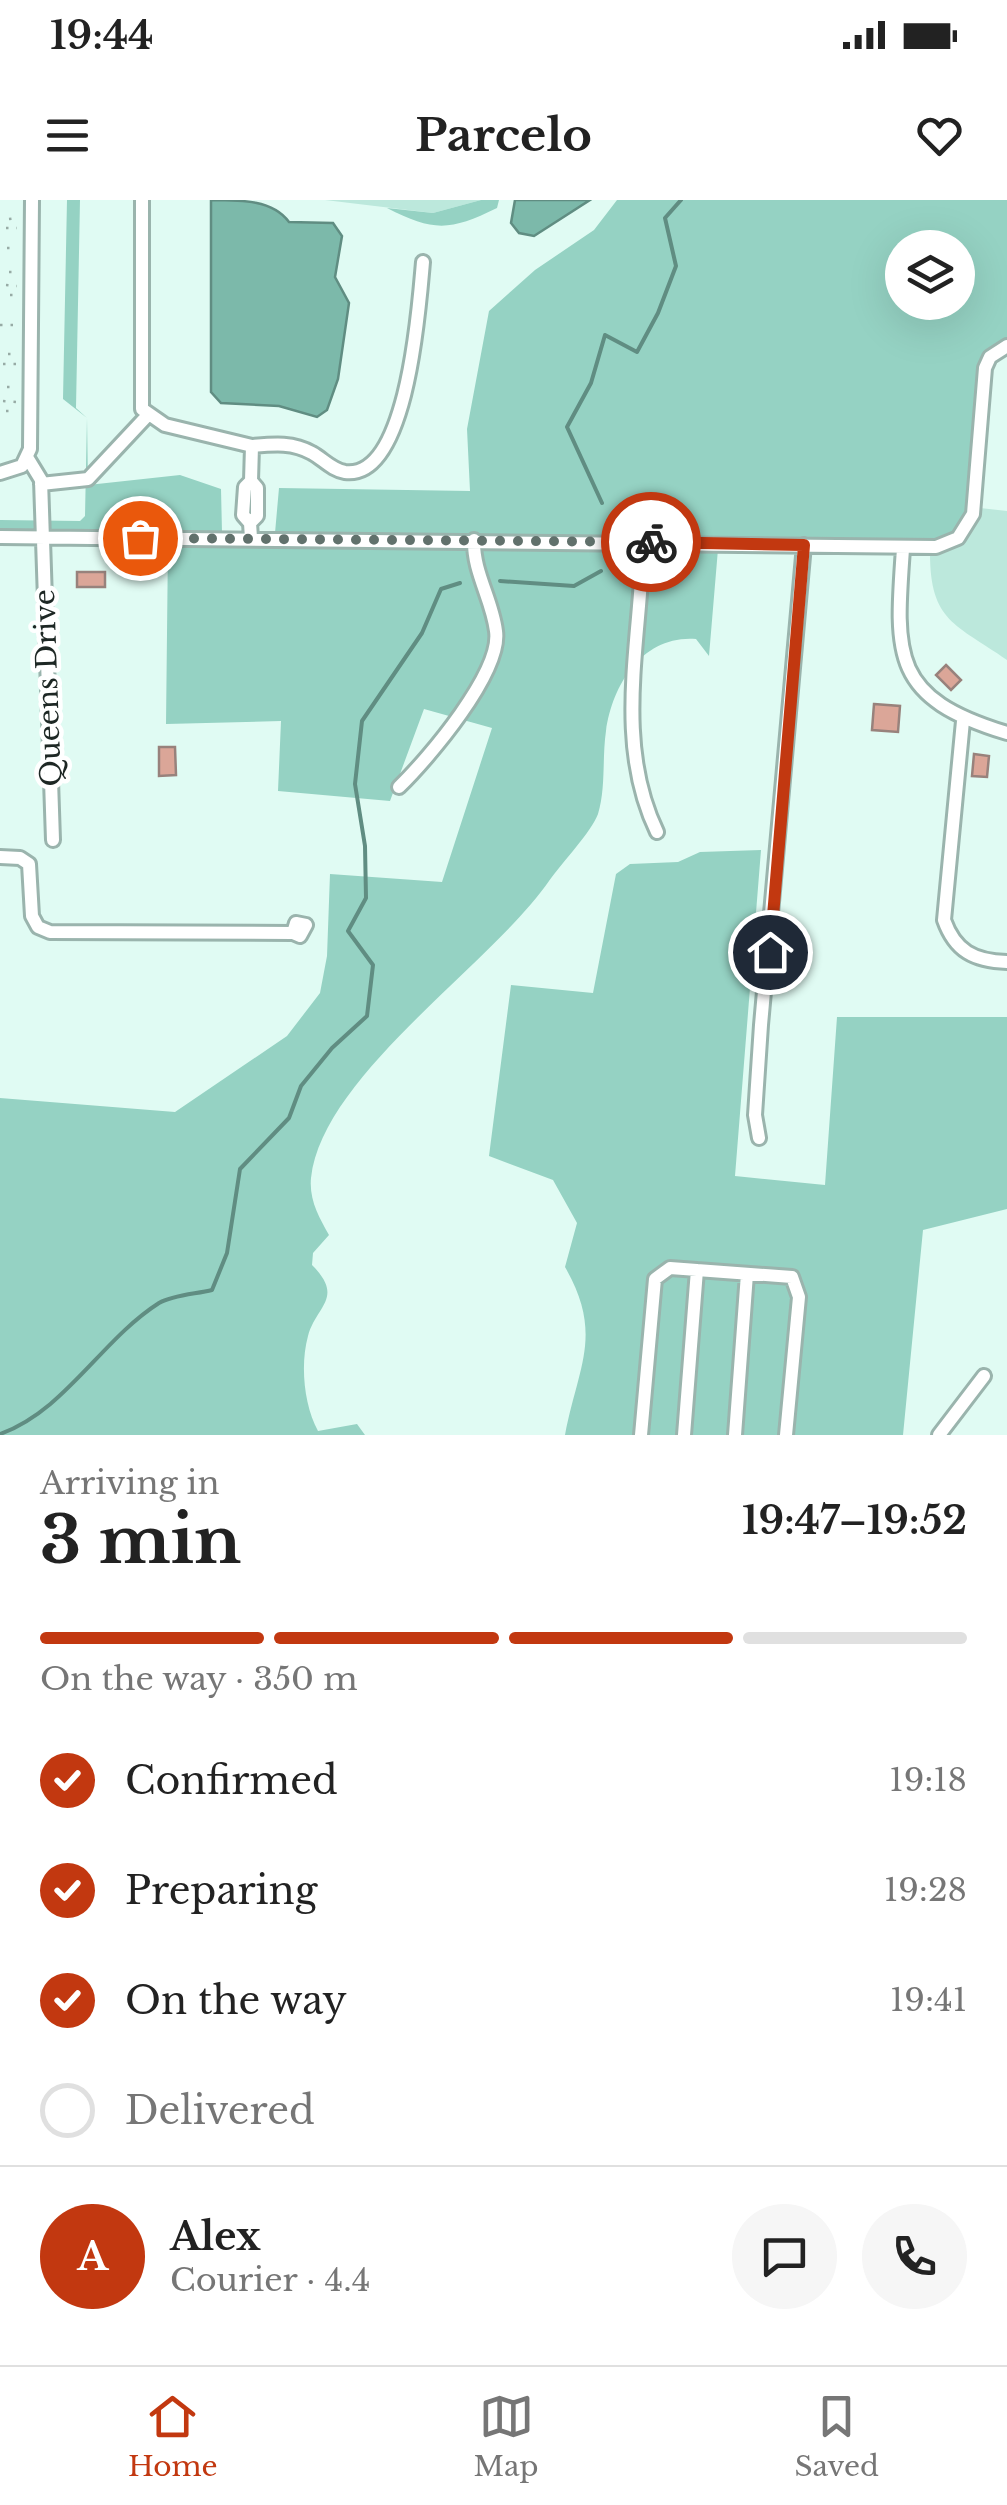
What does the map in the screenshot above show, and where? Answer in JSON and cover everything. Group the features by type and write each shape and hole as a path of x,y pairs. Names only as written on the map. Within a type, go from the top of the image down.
{"street":[{"path":"0,473 22,466 30,440 32,200"},
{"path":"142,200 140,399 148,416 215,440 252,446 298,446 348,472 365,470 380,458 405,396 423,262"},
{"path":"0,536 643,542 902,549 948,544 968,526 975,494 985,368 990,358 1007,346"},
{"path":"26,457 41,484 88,479 148,416"},
{"path":"252,446 251,481 257,488 257,516 250,522 252,538"},
{"name":"Queens Drive","path":"41,484 53,840"},
{"path":"399,787 423,764 488,671 497,634 474,558 474,540"},
{"path":"643,542 632,752 640,796 657,832"},
{"path":"759,1138 755,1116 804,545"},
{"path":"902,549 898,627 907,664 927,694 963,721 1007,733"},
{"path":"963,721 944,920 951,939 962,951 978,959 1007,962"},
{"path":"0,858 20,858 29,864 32,916 38,927 50,932 294,932"},
{"path":"641,1435 655,1279 670,1268 792,1277 799,1297 786,1435"},
{"path":"684,1435 697,1270"},
{"path":"735,1435 747,1274"},
{"path":"939,1435 984,1376"}],"path":[{"path":"10,218 18,218"},
{"path":"6,228 17,228"},
{"path":"7,248 17,248"},
{"path":"9,272 17,272"},
{"path":"6,285 17,286"},
{"path":"10,295 17,295"},
{"path":"2,317 1,326 16,325"},
{"path":"8,354 16,354"},
{"path":"4,364 16,364"},
{"path":"7,387 16,387"},
{"path":"3,401 16,402"},
{"path":"6,411 16,411"}],"shaded area":[{"path":"67,200 80,200 76,408 87,418 63,399"},
{"path":"211,200 265,205 289,222 333,223 342,236 335,277 349,303 338,379 327,410 317,417 279,406 221,403 211,392"},
{"path":"325,200 481,200 433,213"},
{"path":"481,200 499,200 497,208 481,216 442,226 417,221 387,208 433,213"},
{"path":"515,200 590,200 534,236 519,233 511,223"},
{"path":"617,200 1007,200 1007,339 990,347 979,366 966,512 953,534 934,541 275,533 279,488 470,491 467,429 489,311 535,270 594,230"},
{"path":"87,418 88,485 180,475 221,489 222,532 0,529 0,520 80,521 85,516"},
{"path":"980,508 1007,511 1007,660 949,619 935,594 931,576 930,553 963,540"},
{"path":"168,543 718,549 709,656 696,639 677,640 647,653 634,665 610,713 600,804 590,829 523,914 376,1061 345,1100 322,1139 311,1186 329,1235 313,1253 312,1265 322,1276 327,1294 308,1336 305,1385 318,1431 357,1424 365,1435 0,1435 0,1098 175,1112 287,1036 320,993 327,956 330,874 442,882 492,728 424,709 390,801 278,791 281,721 166,724"},
{"path":"761,850 735,1176 825,1185 837,1017 1007,1017 1007,1209 923,1230 903,1435 565,1435 586,1332 577,1291 565,1267 577,1223 553,1180 489,1156 511,985 593,993 616,874 630,864 678,862 700,852"}],"building":[{"path":"77,572 105,572 105,587 77,587"},
{"path":"946,665 961,680 951,690 936,675"},
{"path":"874,704 900,706 898,732 872,730"},
{"path":"159,747 175,747 176,775 159,776"},
{"path":"974,754 989,756 987,777 972,776"}],"waterway":[{"path":"602,503 567,427 591,383 605,335 637,352 658,313 676,266 665,218 681,200"},
{"path":"500,581 574,586 601,571"},
{"path":"0,1434 44,1409 138,1318 159,1303 212,1290 227,1253 240,1169 289,1118 301,1086 332,1048 367,1016 373,965 348,931 366,898 365,846 355,784 362,721 422,633 441,589 460,583"}],"way so far":[{"path":"140,538 651,542"}],"route":[{"path":"651,542 804,545 770,952"}]}
